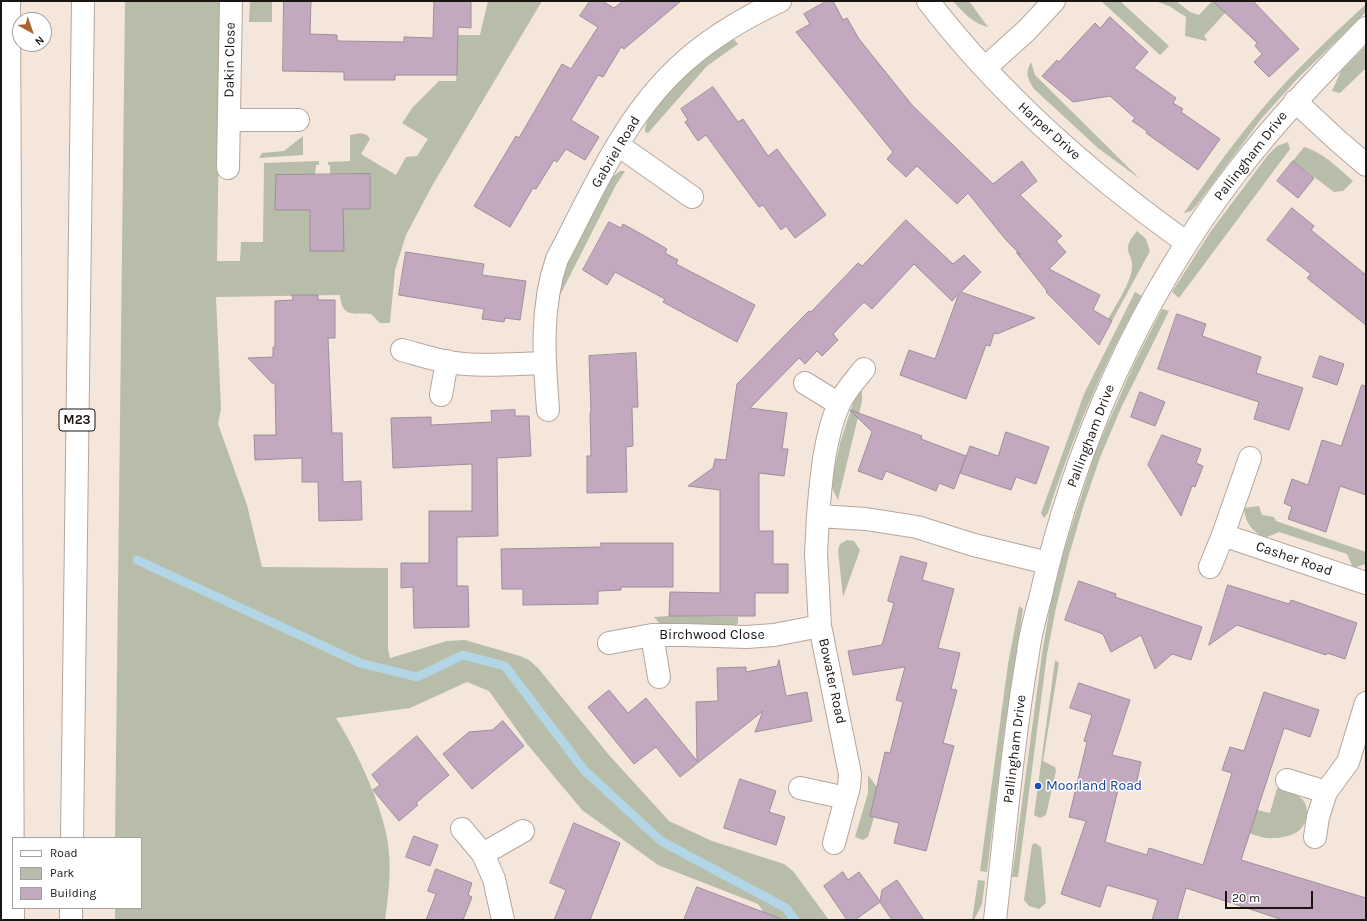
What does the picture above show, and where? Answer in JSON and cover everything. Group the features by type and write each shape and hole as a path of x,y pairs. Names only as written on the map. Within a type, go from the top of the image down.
{"main road":[{"path":"9,1 13,837"},
{"name":"M23","path":"72,837 83,1"},
{"name":"Dakin Close","path":"228,168 231,1"},
{"name":"Gabriel Road","path":"548,410 544,363 547,296 555,265 618,145 662,84 684,61 721,33 780,1"},
{"name":"Harper Drive","path":"928,1 985,68 1026,112 1056,139 1141,208 1187,242"},
{"path":"985,68 1027,30 1054,1"},
{"name":"Pallingham Drive","path":"995,920 1028,651 1048,563 1064,508 1086,442 1111,385 1148,308 1187,242 1235,174 1295,101 1366,28"},
{"path":"1295,101 1332,136 1366,165"},
{"path":"230,120 298,120"},
{"path":"618,145 692,197"},
{"path":"402,350 447,361 477,365 544,363"},
{"path":"441,395 447,361"},
{"name":"Bowater Road","path":"834,843 846,798 850,774 820,626 816,554 818,516 828,442 839,404 864,369"},
{"path":"805,383 839,404"},
{"path":"1210,567 1250,458"},
{"path":"818,516 866,519 917,527 974,545 1048,563"},
{"name":"Casher Road","path":"1223,535 1366,583"},
{"name":"Birchwood Close","path":"609,643 652,635 747,638 774,635 820,626"},
{"name":"Birchwood Close","path":"652,635 659,678"},
{"path":"1315,836 1318,817 1326,792 1348,762 1366,703"},
{"path":"1287,780 1326,792"},
{"path":"800,788 846,798"},
{"path":"462,829 484,854 494,879 503,920"},
{"path":"484,854 523,831"},
{"path":"13,909 13,920"},
{"path":"71,909 71,920"}],"green space":[{"path":"125,1 221,1 217,261 240,261 241,242 263,242 264,163 319,161 319,165 316,165 315,175 276,175 275,209 310,210 310,251 343,251 343,209 370,209 370,175 330,174 330,165 328,165 328,162 350,161 350,135 361,133 367,135 370,139 361,154 396,175 406,157 417,156 428,139 402,123 413,107 439,81 456,81 458,35 480,35 488,1 542,1 432,186 406,235 395,270 390,323 380,323 371,314 353,313 345,310 341,302 340,295 216,297 221,409 218,424 247,505 262,567 388,568 388,649 390,658 447,641 465,640 529,660 538,668 609,755 669,821 712,841 784,864 793,871 829,920 769,920 758,904 658,865 582,810 527,744 489,691 467,682 410,708 336,718 370,783 383,820 390,861 385,920 115,920 115,909 142,909 142,837 115,837"},
{"path":"250,1 272,1 272,22 249,22"},
{"path":"953,1 969,1 988,27 977,23"},
{"path":"1101,1 1120,1 1169,46 1160,55"},
{"path":"1155,1 1176,1 1190,12 1199,15 1212,1 1221,1 1226,12 1204,36 1207,40 1206,41 1185,36 1186,17 1169,6"},
{"path":"1366,4 1366,12 1298,78 1261,119 1196,206 1191,211 1184,213 1247,127 1270,100 1338,30"},
{"path":"733,38 738,44 707,66 648,133 645,132 646,125 655,107 670,89 696,64"},
{"path":"1366,46 1366,68 1340,93 1332,91 1341,71"},
{"path":"1031,62 1035,75 1140,179 1098,148 1034,89 1027,73"},
{"path":"303,136 303,155 259,158 262,153 284,151"},
{"path":"1288,142 1290,149 1179,298 1172,292 1211,231 1268,155 1277,146"},
{"path":"1304,147 1324,157 1353,181 1343,191 1334,192 1293,161"},
{"path":"620,171 625,171 616,185 557,301 560,285 571,253 611,178"},
{"path":"1137,231 1146,239 1150,251 1112,321 1108,319 1124,292 1131,274 1132,261 1128,245"},
{"path":"1135,292 1142,296 1101,375 1089,402 1048,513 1044,518 1041,513 1084,394"},
{"path":"1162,309 1169,311 1121,408 1101,455 1084,504 1069,555 1047,654 1018,877 1012,877 1042,654 1050,606 1063,554 1095,453 1134,364"},
{"path":"862,389 862,401 838,500 832,488 832,480 840,443 853,403"},
{"path":"1259,506 1262,515 1274,517 1276,521 1366,552 1366,564 1353,568 1347,554 1279,532 1265,538 1250,526 1246,518 1244,508"},
{"path":"847,540 854,541 860,550 843,597 838,550 840,544"},
{"path":"1019,606 1023,609 1004,733 987,872 980,871 1008,664"},
{"path":"654,617 738,617 738,623 734,627 660,624"},
{"path":"1055,660 1059,663 1043,761 1055,767 1056,771 1046,815 1040,818 1034,815"},
{"path":"868,775 877,787 870,816 874,817 868,837 863,840 855,837 868,793"},
{"path":"1277,788 1297,795 1305,803 1307,817 1303,826 1289,836 1273,838 1261,837 1243,831 1257,810 1270,813"},
{"path":"1035,843 1041,847 1046,903 1039,909 1029,906 1024,900 1032,845"},
{"path":"978,880 985,881 982,904 974,920 972,920"}],"building":[{"path":"284,1 311,1 310,34 337,35 337,41 404,42 404,37 433,38 434,1 471,1 471,28 458,27 457,75 395,75 395,80 344,80 344,72 283,71"},
{"path":"590,1 602,1 614,8 623,1 681,1 624,49 621,47 603,77 598,75 571,120 599,137 585,160 566,149 557,162 554,160 536,189 533,188 510,227 474,206 516,136 519,138 562,64 571,69 598,27 580,16"},
{"path":"827,1 833,1 843,20 847,18 859,39 912,105 993,184 1022,161 1037,181 1020,195 1062,236 1056,241 1066,252 1049,269 1100,295 1093,310 1112,321 1099,345 1046,292 1047,291 1016,252 1021,255 1006,240 968,193 957,204 917,166 906,177 887,159 893,152 796,32 810,24 804,14"},
{"path":"1213,1 1253,1 1299,49 1269,77 1254,62 1262,54 1255,46 1257,43"},
{"path":"1110,17 1148,52 1134,68 1176,98 1173,103 1183,109 1181,112 1220,139 1198,170 1146,133 1147,131 1132,121 1135,118 1110,96 1073,102 1042,76 1057,60 1059,62 1095,23 1100,28"},
{"path":"713,87 738,122 743,119 768,156 777,149 826,215 795,238 786,226 781,230 763,205 759,207 706,135 698,141 685,122 688,120 681,109"},
{"path":"1293,161 1314,178 1298,198 1277,181"},
{"path":"370,174 370,209 343,209 344,251 310,251 310,210 275,210 276,175"},
{"path":"1292,208 1314,226 1311,230 1366,275 1366,325 1307,278 1311,274 1267,240"},
{"path":"906,220 953,264 964,255 981,272 961,292 1035,318 997,334 994,333 990,346 986,345 966,399 900,375 909,350 935,359 959,293 952,301 914,264 872,309 864,302 833,334 838,340 822,356 817,351 805,364 799,358 750,408 787,413 782,449 788,449 784,476 759,473 759,531 773,531 773,564 788,564 788,593 755,593 755,616 669,616 670,592 720,593 720,490 688,486 713,468 715,459 726,460 737,384 809,311 811,312 858,263 862,266"},
{"path":"609,222 621,228 623,224 643,235 667,249 665,253 678,260 676,264 755,305 737,342 663,302 665,299 615,272 607,285 583,270"},
{"path":"406,252 484,264 482,275 526,281 520,320 505,318 504,322 482,319 484,309 399,295"},
{"path":"292,295 318,295 318,300 335,300 335,338 328,338 332,433 342,433 343,482 361,481 362,520 319,521 318,482 302,482 302,458 255,460 254,435 276,435 275,383 272,383 248,358 273,357 273,347 275,347 275,301 293,300"},
{"path":"1177,314 1206,324 1202,336 1261,357 1256,373 1303,388 1289,430 1254,419 1259,402 1158,369"},
{"path":"636,353 638,407 632,407 633,446 626,447 627,492 587,493 587,456 591,456 589,356"},
{"path":"1320,356 1344,364 1337,385 1313,377"},
{"path":"1362,385 1366,386 1366,495 1340,486 1326,532 1288,519 1292,507 1284,503 1292,479 1308,485 1322,440 1341,446"},
{"path":"1140,392 1165,402 1155,426 1131,417"},
{"path":"515,410 515,416 529,416 531,456 497,458 498,536 457,537 457,586 468,586 469,627 414,628 413,587 401,588 401,563 429,563 429,511 472,511 472,464 393,468 391,418 431,417 431,425 492,422 491,411"},
{"path":"850,410 922,436 921,439 966,456 954,489 939,483 936,491 886,471 882,480 858,471 872,432"},
{"path":"1006,432 1049,447 1036,484 1016,477 1011,490 960,473 970,446 998,456"},
{"path":"1162,435 1201,449 1196,463 1203,466 1195,487 1192,486 1181,516 1148,465"},
{"path":"601,543 673,543 673,587 621,587 621,590 598,591 598,604 523,605 523,589 502,589 501,549 601,547"},
{"path":"901,556 927,563 922,580 954,589 938,648 960,653 951,689 957,690 943,743 954,746 926,851 894,843 899,823 870,816 885,752 890,753 903,702 896,700 905,667 853,675 848,651 882,645 894,603 888,601"},
{"path":"1079,581 1116,594 1115,597 1202,627 1191,660 1172,654 1155,669 1141,635 1111,652 1103,634 1065,620"},
{"path":"1228,585 1289,604 1291,600 1357,623 1345,659 1327,653 1326,655 1237,625 1209,645"},
{"path":"779,660 786,696 807,692 812,721 755,732 763,711 680,777 656,747 634,764 588,707 609,690 628,713 646,698 697,761 696,702 718,701 717,668 746,667 746,672 777,666"},
{"path":"1079,683 1130,700 1112,755 1141,762 1136,785 1120,782 1105,842 1147,855 1149,848 1203,865 1232,773 1222,770 1230,747 1244,751 1264,692 1319,710 1310,737 1284,728 1241,860 1366,898 1366,920 1283,920 1186,888 1177,920 1152,920 1158,900 1107,885 1100,907 1061,894 1086,821 1069,817 1087,742 1084,741 1092,715 1070,708"},
{"path":"503,721 524,746 472,789 443,754 469,732 492,730"},
{"path":"417,736 449,775 416,803 418,805 399,821 373,790 380,785 372,775"},
{"path":"740,779 776,791 769,812 785,817 776,845 724,828"},
{"path":"574,823 620,843 590,920 554,920 566,890 550,883"},
{"path":"414,836 438,845 430,866 406,857"},
{"path":"436,869 472,883 468,895 472,897 463,920 426,920 436,894 428,891"},
{"path":"843,872 848,880 859,872 880,901 882,890 897,880 924,920 892,920 880,902 855,920 847,920 824,886"},
{"path":"697,887 779,918 778,920 684,920"}],"waterway":[{"path":"137,560 360,663 417,677 463,655 505,666 584,770 661,841 786,908 795,920"}],"place":[{"name":"Moorland Road","path":"1038,786"}]}
